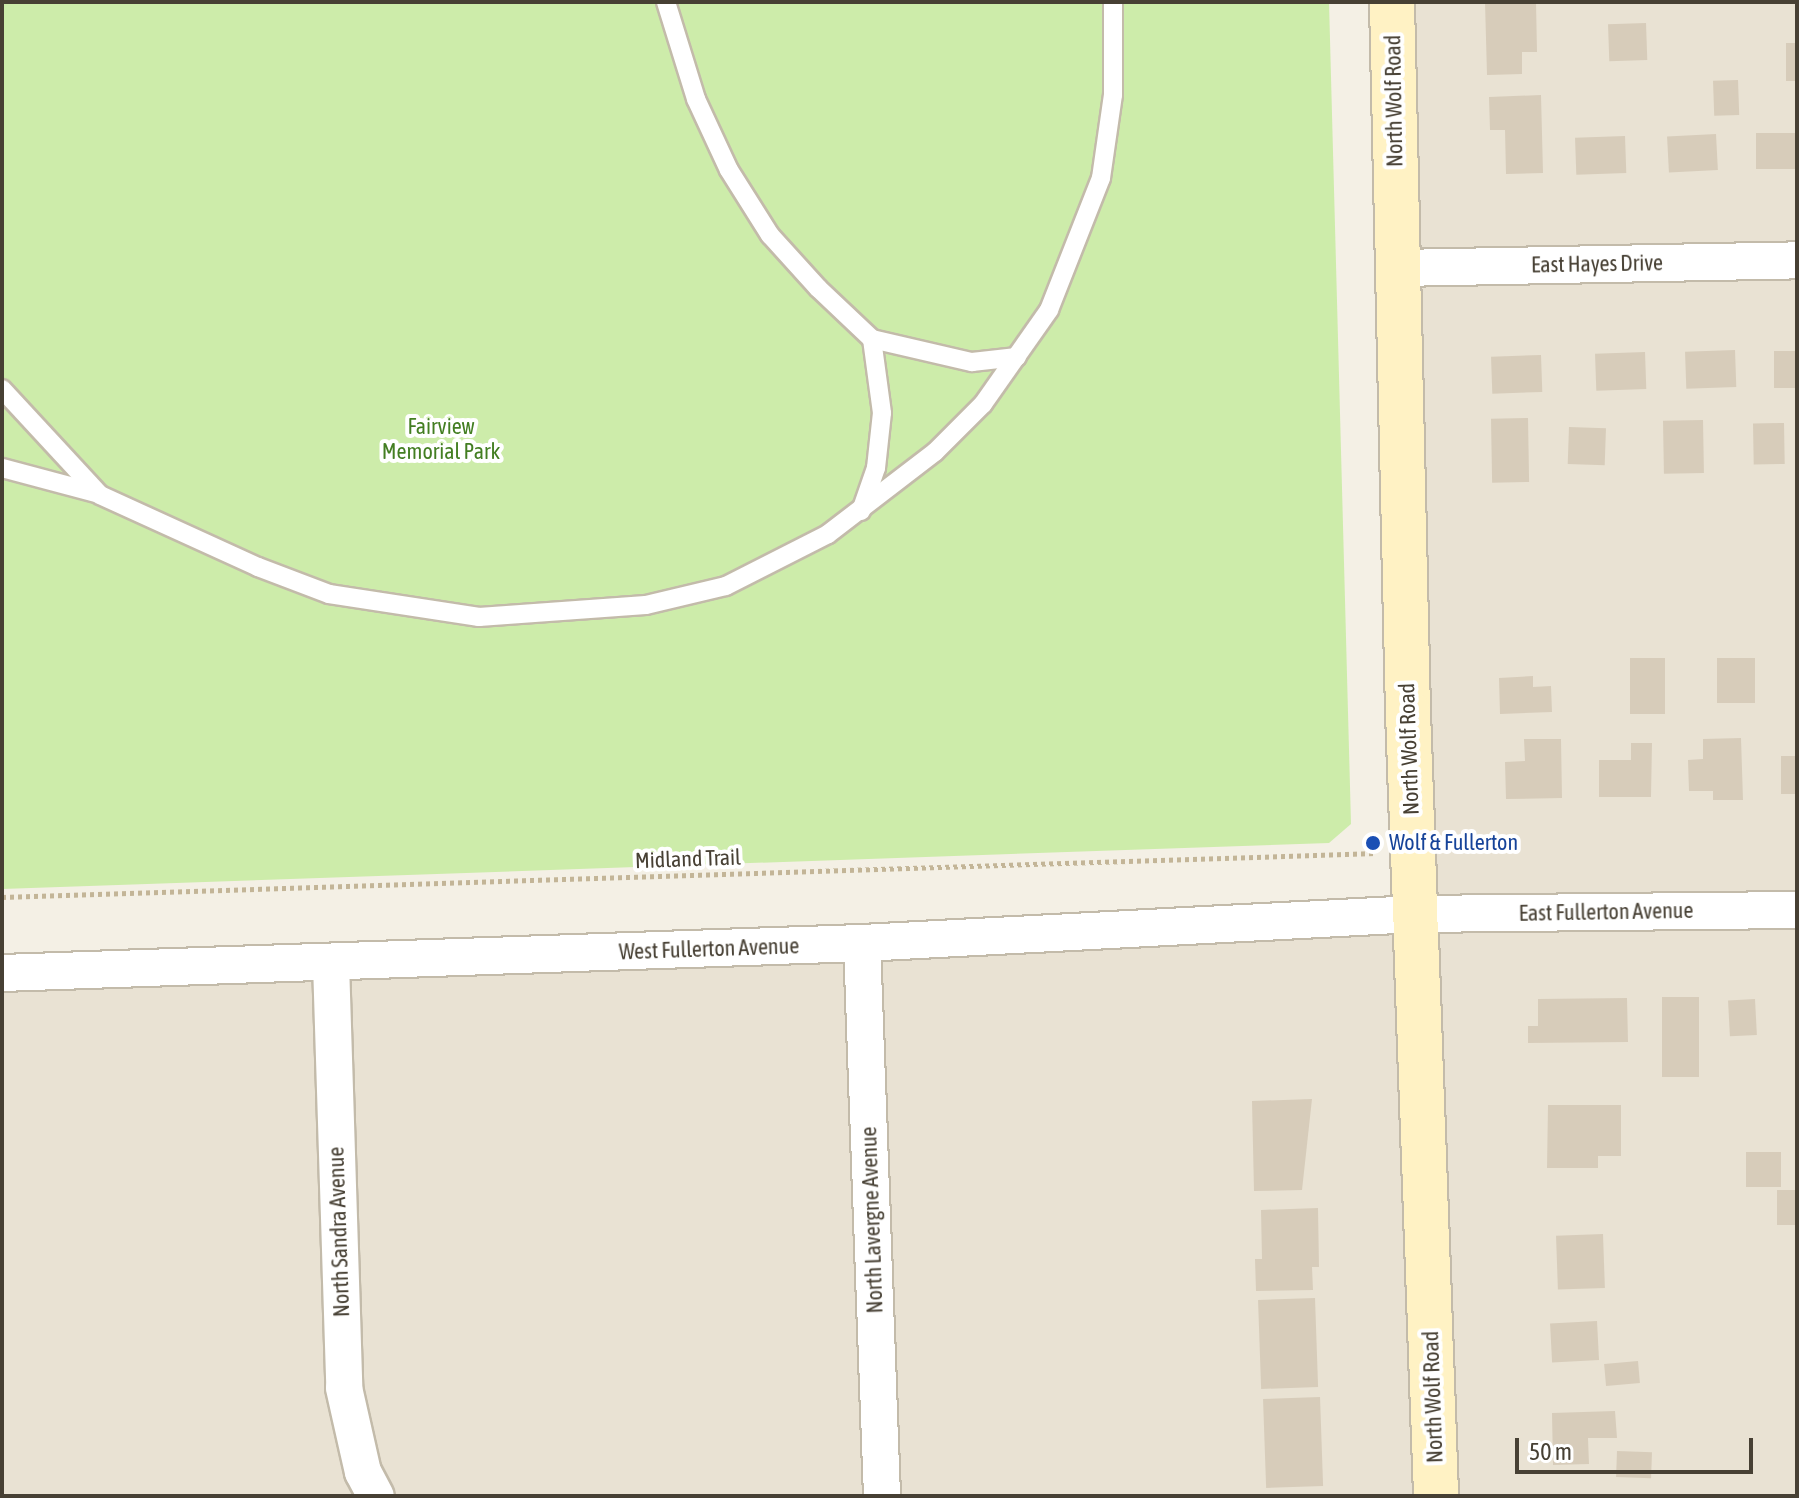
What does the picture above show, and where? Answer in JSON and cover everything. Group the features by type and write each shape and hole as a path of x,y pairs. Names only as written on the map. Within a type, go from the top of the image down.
{"main road":[{"name":"North Wolf Road","path":"1389,2 1415,914 1436,1496"}],"street":[{"name":"East Hayes Drive","path":"1398,268 1797,260"},
{"name":"East Fullerton Avenue","path":"1415,914 1797,910"},
{"name":"West Fullerton Avenue","path":"2,973 862,943 1415,914"},
{"name":"North Lavergne Avenue","path":"862,943 882,1496"},
{"name":"North Sandra Avenue","path":"331,963 344,1388 363,1472 376,1496"}],"lane":[{"path":"666,2 691,86 729,170 770,235 872,339 972,362 1017,357"},
{"path":"2,468 100,495 258,567 329,594 479,617 646,605 726,586 786,559 861,511 935,452 983,404 1049,310 1101,178 1113,95 1113,2"},
{"path":"861,511 876,468 882,413 872,339"},
{"path":"2,389 100,495"}],"path":[{"name":"Midland Trail","path":"2,897 1376,853"}],"shaded area":[{"path":"1392,2 1797,2 1797,1496 2,1496 2,973 1415,914"}],"green space":[{"name":"Fairview Memorial Park","path":"2,2 1329,2 1351,824 1329,843 2,889"}],"building":[{"path":"1485,2 1536,2 1537,52 1522,52 1522,74 1487,75"},
{"path":"1646,23 1647,60 1609,61 1608,24"},
{"path":"1786,43 1797,43 1797,81 1786,81"},
{"path":"1738,80 1739,115 1714,116 1713,81"},
{"path":"1541,95 1543,173 1506,174 1505,130 1490,130 1489,97"},
{"path":"1756,133 1797,133 1797,169 1756,169"},
{"path":"1716,134 1718,170 1669,173 1667,137"},
{"path":"1625,136 1626,173 1576,175 1575,138"},
{"path":"1735,350 1736,387 1686,389 1685,352"},
{"path":"1774,351 1797,351 1797,388 1774,388"},
{"path":"1645,352 1646,389 1596,391 1595,354"},
{"path":"1541,355 1542,392 1492,394 1491,357"},
{"path":"1528,418 1529,482 1492,483 1491,419"},
{"path":"1703,420 1704,473 1664,474 1663,421"},
{"path":"1784,423 1785,464 1754,465 1753,424"},
{"path":"1569,427 1606,428 1605,465 1568,464"},
{"path":"1630,658 1665,658 1665,714 1630,714"},
{"path":"1717,658 1755,658 1755,703 1717,703"},
{"path":"1533,676 1533,687 1551,686 1552,712 1500,714 1499,678"},
{"path":"1741,738 1743,800 1713,800 1713,791 1689,791 1688,760 1703,759 1703,739"},
{"path":"1524,739 1561,739 1562,798 1506,799 1505,762 1525,761"},
{"path":"1631,743 1652,743 1651,797 1599,797 1599,760 1631,760"},
{"path":"1781,756 1797,756 1797,794 1781,794"},
{"path":"1662,997 1699,997 1699,1077 1662,1077"},
{"path":"1627,998 1628,1042 1528,1043 1528,1026 1538,1026 1538,999"},
{"path":"1755,999 1757,1035 1730,1036 1728,1000"},
{"path":"1312,1099 1302,1190 1254,1191 1252,1101"},
{"path":"1548,1105 1621,1105 1621,1156 1598,1156 1598,1168 1547,1168"},
{"path":"1746,1152 1781,1152 1781,1187 1746,1187"},
{"path":"1777,1190 1797,1190 1797,1225 1777,1225"},
{"path":"1318,1208 1319,1267 1312,1267 1313,1290 1256,1291 1255,1259 1262,1259 1261,1210"},
{"path":"1603,1234 1605,1288 1558,1290 1556,1236"},
{"path":"1315,1298 1318,1387 1261,1389 1258,1300"},
{"path":"1597,1321 1599,1360 1552,1362 1550,1323"},
{"path":"1638,1361 1640,1383 1606,1386 1604,1364"},
{"path":"1320,1397 1323,1486 1266,1488 1263,1399"},
{"path":"1615,1411 1617,1438 1588,1438 1589,1464 1553,1465 1552,1413"},
{"path":"1617,1451 1652,1452 1651,1478 1616,1477"}],"place":[{"name":"Wolf & Fullerton","path":"1373,843"}]}
